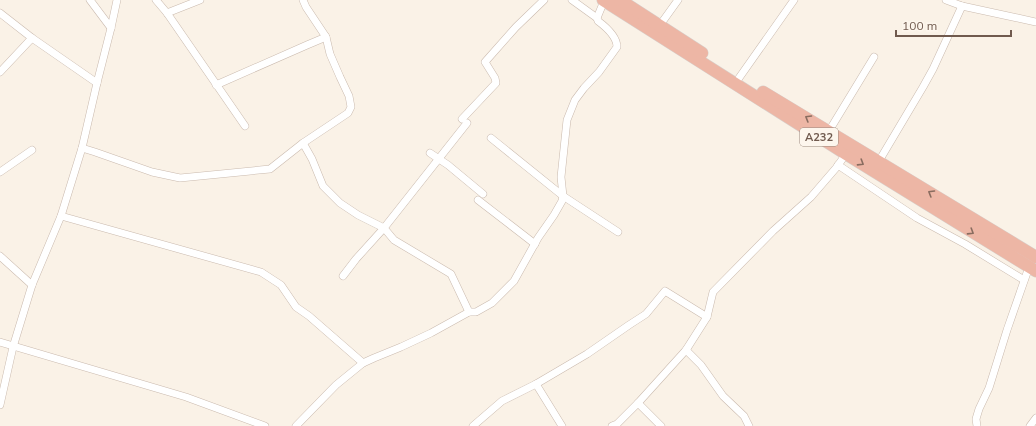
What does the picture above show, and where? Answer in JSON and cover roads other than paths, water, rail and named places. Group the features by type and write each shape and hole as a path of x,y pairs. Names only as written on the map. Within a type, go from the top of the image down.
{"highway":[{"name":"A232","path":"604,0 846,154 1032,269"},
{"name":"A232","path":"620,0 739,78 1036,257"}],"street":[{"path":"90,0 112,28"},
{"path":"0,405 13,347 32,284 62,216 82,148 118,0"},
{"path":"156,0 167,12 245,126"},
{"path":"167,12 200,0"},
{"path":"82,148 152,172 180,178 270,169 303,143 348,113 351,107 350,96 330,54 326,37 303,0"},
{"path":"343,276 384,228 439,159 464,121 496,83 495,78 485,62 516,27 544,0"},
{"path":"296,426 336,385 363,363 431,333 469,312 476,312 492,303 514,281 562,201 563,196 561,177 567,120 575,100 599,72 617,47 615,40 597,18 572,0"},
{"path":"597,18 604,0"},
{"path":"660,25 678,0"},
{"path":"739,78 794,0"},
{"path":"946,0 962,6 1036,22"},
{"path":"879,161 933,69 962,6"},
{"path":"0,13 32,38 97,83"},
{"path":"216,85 326,37"},
{"path":"0,72 32,38"},
{"path":"829,131 874,57"},
{"path":"491,138 563,196 618,232"},
{"path":"303,143 312,159 323,186 340,203 358,215 384,228 394,240 451,274 469,312"},
{"path":"0,172 32,150"},
{"path":"430,153 483,194"},
{"path":"612,426 617,424 638,403 686,350 707,317 713,292 773,231 811,197 846,154"},
{"path":"838,165 918,218 965,244 1024,280"},
{"path":"478,200 535,244"},
{"path":"62,216 261,272 281,285 296,307 309,316 363,363"},
{"path":"0,256 32,284"},
{"path":"977,426 976,419 989,388 1024,280 1032,269"},
{"path":"473,426 502,401 536,384 587,354 646,314 665,291 707,317"},
{"path":"0,342 186,397 265,426"},
{"path":"686,350 701,365 723,396 744,416 750,426"},
{"path":"536,384 562,426"},
{"path":"638,403 661,426"},
{"path":"1030,426 1036,418"}]}
